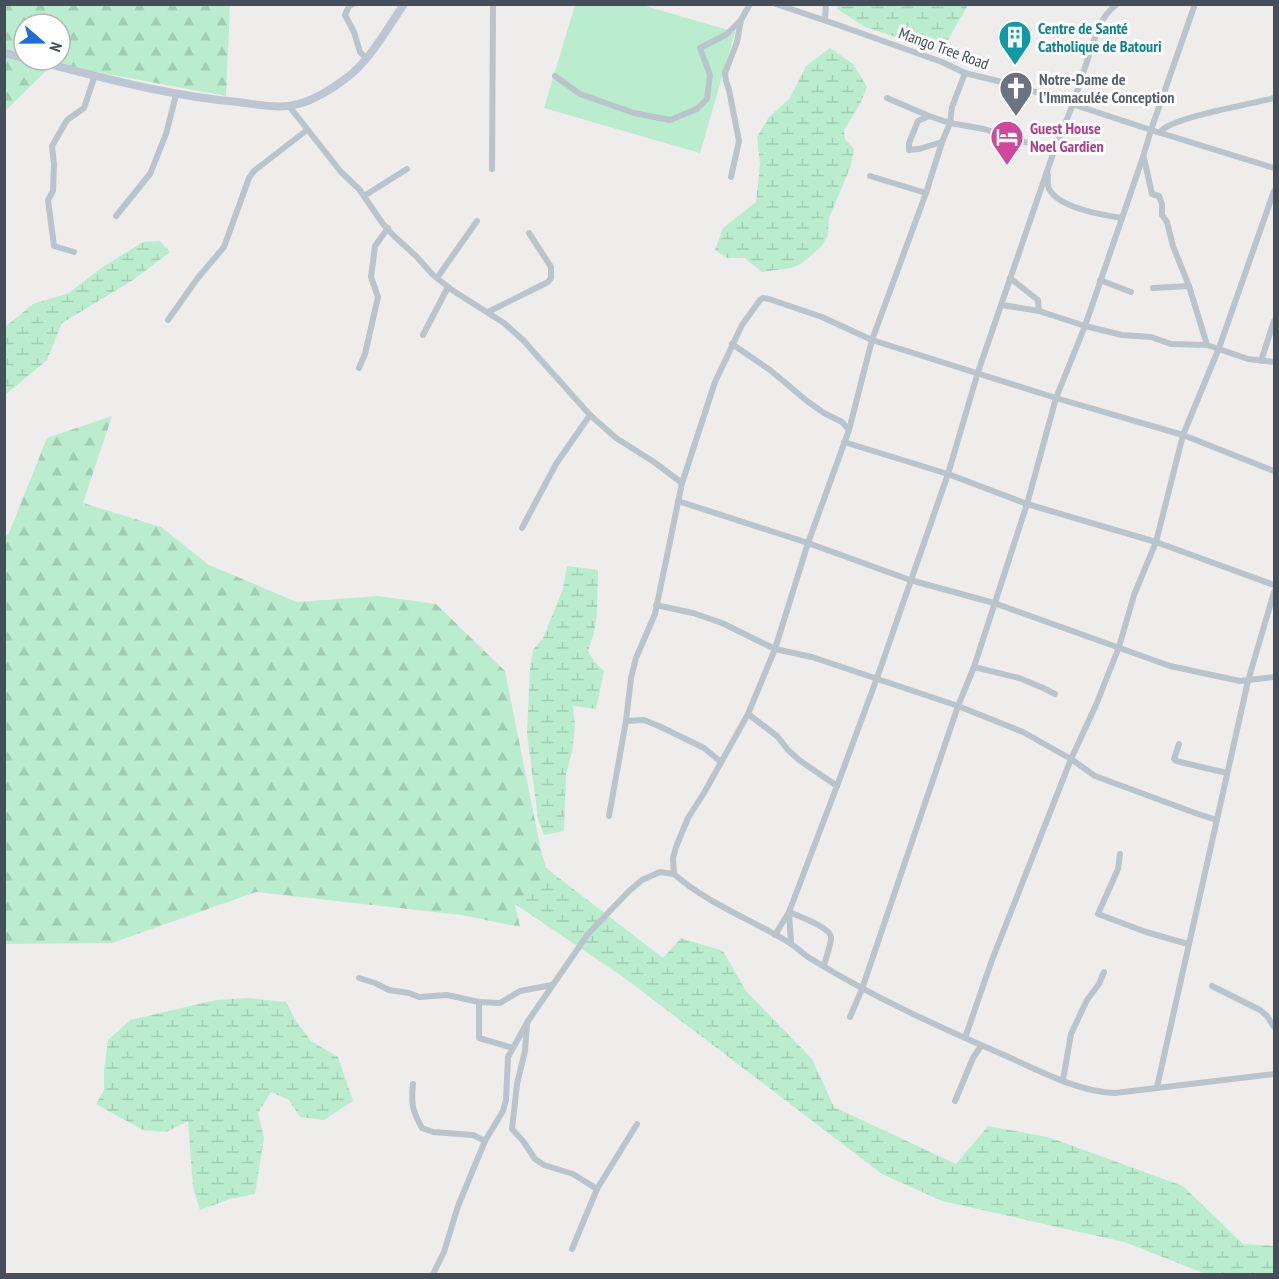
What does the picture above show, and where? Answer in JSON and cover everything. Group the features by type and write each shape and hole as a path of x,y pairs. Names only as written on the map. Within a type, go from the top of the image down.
{"main road":[{"path":"72,69 176,95 289,106 315,98 355,71 404,4"}],"street":[{"path":"492,169 494,4"},
{"path":"555,76 580,94 634,113 670,120 677,118 697,109 707,99 710,75 700,48 728,34 741,20 750,4"},
{"name":"Mango Tree Road","path":"776,4 942,62 965,73 1014,85 1275,168"},
{"path":"825,20 826,4"},
{"path":"775,935 789,912 877,678 948,474 978,372 1098,28 1103,17 1117,4"},
{"path":"850,1017 862,989 958,706 974,667 1027,504 1056,398 1084,326 1195,4"},
{"path":"351,5 345,15 354,32 360,52 366,58"},
{"path":"731,177 740,141 725,76 737,42 741,20"},
{"path":"674,874 673,858 688,818 748,714 775,649 808,543 849,430 872,340 926,193 950,123 952,107 965,73"},
{"path":"74,252 54,246 48,200 53,191 52,146 68,120 84,108 95,75"},
{"path":"116,216 150,174 166,134 176,95"},
{"path":"887,98 950,123 984,129 1054,151"},
{"path":"1160,132 1167,126 1190,118 1275,98"},
{"path":"289,106 341,172 359,189 394,236 436,278 504,323 523,340 590,415 624,444 654,462 682,483"},
{"path":"929,116 918,121 909,143 909,150 942,142"},
{"path":"168,320 196,279 224,247 251,174 308,130"},
{"path":"1143,157 1152,194 1159,196 1162,204 1162,215 1167,222 1207,345"},
{"path":"364,196 407,169"},
{"path":"1047,170 1048,188 1059,200 1072,206 1122,218"},
{"path":"870,176 926,193"},
{"path":"965,1038 992,960 1071,759 1119,647 1134,595 1156,542 1183,435 1220,348 1275,191"},
{"path":"436,278 477,221"},
{"path":"360,368 378,297 371,277 375,246 388,228"},
{"path":"488,312 548,282 551,278 551,267 529,233"},
{"path":"1010,278 1038,300 1039,311"},
{"path":"1100,280 1131,292"},
{"path":"1153,288 1189,286"},
{"path":"423,335 448,287"},
{"path":"609,816 626,721 631,678 636,658 655,614 682,483 715,382 742,324 755,305 763,298 822,317 872,340 1183,435 1275,471"},
{"path":"1002,305 1039,311 1084,326 1122,335 1151,338 1171,344 1207,345 1248,359 1275,362"},
{"path":"1261,361 1275,321"},
{"path":"732,344 770,370 807,401 842,422 849,430"},
{"path":"522,528 556,464 590,415"},
{"path":"844,442 948,474 1027,504 1156,542 1275,585"},
{"path":"678,501 808,543 910,580 994,603 1170,666 1248,681 1275,677"},
{"path":"1157,1087 1248,681 1275,592"},
{"path":"656,604 722,623 775,649 812,657 958,706 1023,732 1071,759 1095,776 1217,820"},
{"path":"974,667 1019,678 1055,694"},
{"path":"748,714 777,736 799,760 837,786"},
{"path":"626,721 644,720 704,748 721,762"},
{"path":"1179,744 1174,759 1178,762 1227,773"},
{"path":"1120,854 1118,869 1098,914 1146,932 1188,944"},
{"path":"433,1275 444,1252 459,1206 485,1141 503,1111 506,1100 508,1061 513,1048 588,934 629,891 642,880 660,872 674,874 685,884 791,943 811,959 862,989 981,1046 1089,1089 1115,1093 1275,1074"},
{"path":"789,912 791,943"},
{"path":"789,912 808,919 829,932 831,937 824,966"},
{"path":"1063,1080 1071,1034 1087,1000 1099,984 1104,972"},
{"path":"359,978 389,990 419,997 447,994 479,1002 500,1003 520,991 552,986"},
{"path":"1212,986 1260,1010 1275,1027"},
{"path":"479,1002 479,1038 513,1048"},
{"path":"528,1022 512,1129 535,1159 544,1165 573,1174 597,1189"},
{"path":"955,1101 973,1058 981,1046"},
{"path":"412,1084 411,1103 415,1117 422,1128 433,1132 473,1135 485,1141"},
{"path":"572,1250 597,1189 637,1124"}],"green space":[{"path":"838,4 968,5 941,52 865,27 837,9"},
{"path":"5,5 230,5 226,96 72,68 72,12 12,12 12,72 45,72 5,111"},
{"path":"575,5 642,5 735,32 700,153 544,108"},
{"path":"830,48 853,64 867,87 860,104 844,130 845,139 854,149 850,168 829,218 828,235 821,247 801,264 791,268 762,272 745,258 727,258 715,250 723,228 756,202 760,164 757,137 769,117 790,98 806,66"},
{"path":"160,241 170,252 133,280 62,323 47,360 5,395 5,327 33,304 69,293 101,268 143,242"},
{"path":"112,416 83,503 161,527 209,565 297,602 378,596 436,604 505,671 546,868 540,881 515,904 520,927 462,915 256,892 112,943 5,944 5,537 9,533 47,438"},
{"path":"567,566 598,570 597,614 588,651 604,671 596,709 573,706 575,726 572,752 566,774 564,831 544,835 538,819 527,733 530,669 533,650 543,638 563,589"},
{"path":"546,868 663,958 681,938 723,951 746,991 812,1059 834,1107 956,1164 988,1126 1048,1137 1183,1186 1243,1244 1274,1246 1274,1274 1206,1274 1124,1242 942,1201 882,1174 626,979 515,904 540,881"},
{"path":"248,998 286,1002 296,1021 311,1041 338,1057 353,1101 324,1120 300,1117 289,1100 271,1092 258,1113 264,1138 255,1194 230,1199 200,1210 193,1187 188,1121 166,1132 143,1130 96,1104 104,1090 108,1040 130,1020 216,1000"}],"place":[{"name":"Centre de Santé Catholique de Batouri","path":"1015,66"},
{"name":"Notre-Dame de l'Immaculée Conception","path":"1016,117"},
{"name":"Guest House Noel Gardien","path":"1007,166"}]}
